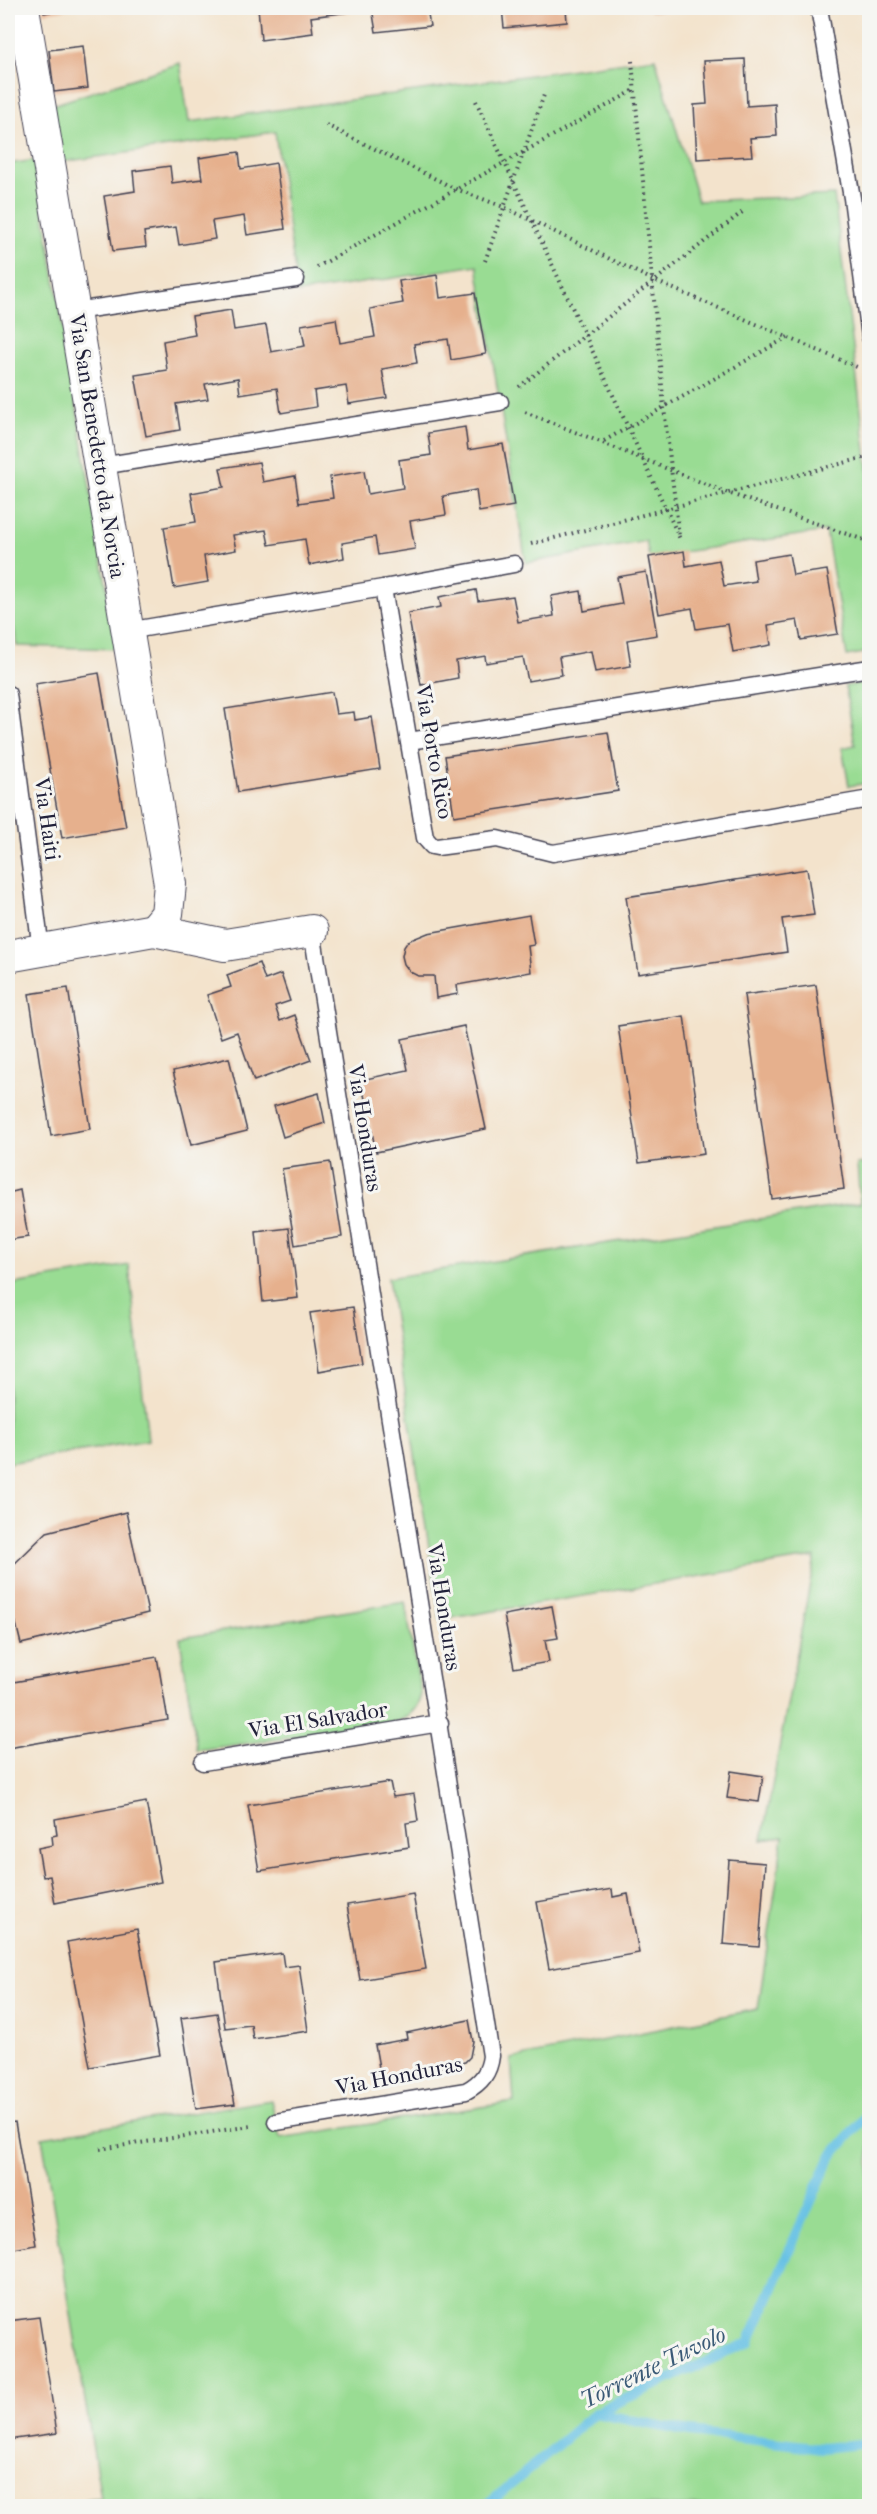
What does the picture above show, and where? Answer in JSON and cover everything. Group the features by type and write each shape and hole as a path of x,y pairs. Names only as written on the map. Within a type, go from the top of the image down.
{"street":[{"name":"Via San Benedetto da Norcia","path":"22,8 170,884"},
{"path":"154,930 167,914 170,884"},
{"path":"170,884 190,915 225,945"},
{"path":"8,956 154,930 225,945 312,931"}],"lane":[{"path":"819,8 852,198 870,337"},
{"path":"75,311 296,279"},
{"path":"101,466 500,402"},
{"path":"127,631 514,564"},
{"name":"Via Porto Rico","path":"383,588 425,838 432,846 497,839 553,853 870,799"},
{"path":"409,741 870,668"},
{"name":"Via Haiti","path":"8,694 41,950"},
{"name":"Via Honduras","path":"276,2121 466,2091 481,2081 490,2065 491,2056 440,1723 364,1267 312,931"},
{"name":"Via El Salvador","path":"203,1762 440,1723"}],"path":[{"path":"476,101 680,539 664,408 632,61"},
{"path":"296,279 633,90"},
{"path":"485,261 545,92"},
{"path":"326,125 456,189 504,207 653,280 789,336 856,367"},
{"path":"500,402 745,210"},
{"path":"604,442 789,336"},
{"path":"500,402 728,493 870,542"},
{"path":"523,547 867,457"},
{"path":"100,2150 276,2121"}],"green space":[{"path":"655,58 698,201 834,195 869,475 869,652 847,656 826,531 649,557 646,541 526,563 477,265 298,293 275,132 62,162 53,105 180,63 189,122"},
{"path":"35,160 117,649 17,646 8,595 8,164"},
{"path":"869,682 869,783 849,786 842,748 855,745 845,686"},
{"path":"869,1163 869,2506 51,2506 101,2498 42,2137 271,2100 280,2138 514,2102 511,2059 758,2009 783,1837 762,1840 815,1557 440,1620 388,1278 860,1203 857,1164"},
{"path":"129,1265 148,1440 8,1463 8,1285"},
{"path":"405,1602 421,1694 409,1714 389,1724 373,1727 197,1750 180,1638"}],"building":[{"path":"43,8 68,8 68,9 44,13"},
{"path":"258,8 371,9 311,17 313,33 261,40"},
{"path":"372,8 427,8 430,26 376,32"},
{"path":"502,8 566,8 567,22 504,28"},
{"path":"650,8 676,8 676,9 651,12"},
{"path":"83,46 88,88 54,92 49,50"},
{"path":"745,59 747,106 775,104 777,136 750,138 752,156 697,159 694,105 707,104 704,61"},
{"path":"239,152 241,169 276,163 285,229 247,235 244,216 212,221 215,239 179,245 176,227 144,232 146,247 113,251 104,196 135,191 133,171 170,166 172,183 202,179 199,158"},
{"path":"437,275 440,298 475,293 486,354 451,360 448,339 414,344 417,363 382,369 387,398 349,404 346,386 314,391 316,407 281,413 277,388 240,394 238,378 205,384 208,399 176,404 180,430 146,436 135,375 167,370 163,341 195,335 192,316 231,310 234,330 266,325 271,352 305,346 301,325 336,319 340,343 375,337 370,309 403,303 399,281"},
{"path":"465,427 468,450 503,444 514,506 479,512 476,490 443,496 446,515 410,521 415,549 378,555 375,537 342,543 344,558 309,565 305,539 269,545 266,530 233,535 236,550 204,556 208,582 174,588 164,527 196,522 191,493 224,487 220,468 259,462 263,482 295,476 299,503 333,498 330,477 364,471 368,494 403,488 399,460 431,455 428,433"},
{"path":"684,551 686,566 719,560 724,586 756,581 753,560 789,554 793,575 827,570 838,634 801,640 797,620 768,625 771,645 733,652 728,624 696,629 692,608 659,614 649,557"},
{"path":"646,572 657,635 627,640 631,666 595,672 591,651 559,657 562,675 528,681 523,657 486,663 485,656 456,661 458,678 421,685 408,613 441,607 439,597 476,590 478,601 513,596 518,622 554,616 551,596 581,591 584,611 622,604 617,577"},
{"path":"99,673 126,827 62,838 35,684"},
{"path":"332,692 336,714 354,712 355,720 372,717 380,769 238,792 225,709"},
{"path":"608,732 618,791 454,816 445,756"},
{"path":"807,869 814,915 782,919 787,952 638,974 626,897"},
{"path":"529,915 534,945 528,946 531,972 457,985 458,994 436,998 434,976 418,976 410,972 404,964 402,956 408,941 428,933"},
{"path":"259,963 265,980 281,974 290,1001 275,1006 280,1021 295,1015 311,1060 254,1081 237,1032 221,1038 207,995 231,987 227,975"},
{"path":"816,985 844,1189 772,1199 744,995"},
{"path":"68,988 90,1129 51,1136 29,994"},
{"path":"684,1016 704,1154 639,1163 618,1026"},
{"path":"464,1026 486,1129 376,1152 361,1080 408,1070 402,1039"},
{"path":"229,1058 247,1131 191,1145 173,1071"},
{"path":"319,1093 325,1123 283,1137 274,1106"},
{"path":"330,1162 342,1237 295,1245 282,1169"},
{"path":"20,1190 28,1237 8,1240 8,1193"},
{"path":"289,1228 298,1298 263,1302 256,1232"},
{"path":"353,1307 362,1363 319,1371 310,1313"},
{"path":"126,1512 148,1613 21,1644 8,1591 8,1570 47,1532"},
{"path":"552,1606 558,1638 545,1640 549,1662 514,1668 504,1615"},
{"path":"157,1657 168,1720 8,1748 8,1683"},
{"path":"731,1771 763,1776 759,1802 727,1798"},
{"path":"390,1782 393,1797 414,1794 418,1821 406,1823 409,1847 259,1871 248,1805"},
{"path":"146,1802 161,1882 55,1903 50,1876 43,1877 38,1848 53,1845 52,1836 57,1835 55,1819"},
{"path":"729,1860 765,1863 759,1947 723,1944"},
{"path":"612,1889 613,1897 628,1894 639,1953 549,1969 537,1902"},
{"path":"413,1894 426,1969 360,1980 347,1905"},
{"path":"137,1929 160,2055 90,2067 67,1942"},
{"path":"282,1953 284,1967 299,1965 308,2031 253,2039 251,2025 225,2028 216,1962"},
{"path":"217,2013 235,2104 196,2109 181,2018"},
{"path":"469,2020 473,2041 470,2057 465,2062 381,2079 375,2045 407,2039 406,2033"},
{"path":"15,2122 36,2245 8,2250 8,2123"},
{"path":"39,2317 57,2433 8,2440 8,2321"}],"waterway":[{"name":"Torrente Tuvolo","path":"486,2506 595,2413 749,2342 830,2158 870,2112"},
{"path":"595,2413 690,2432 822,2448 870,2443"}]}
